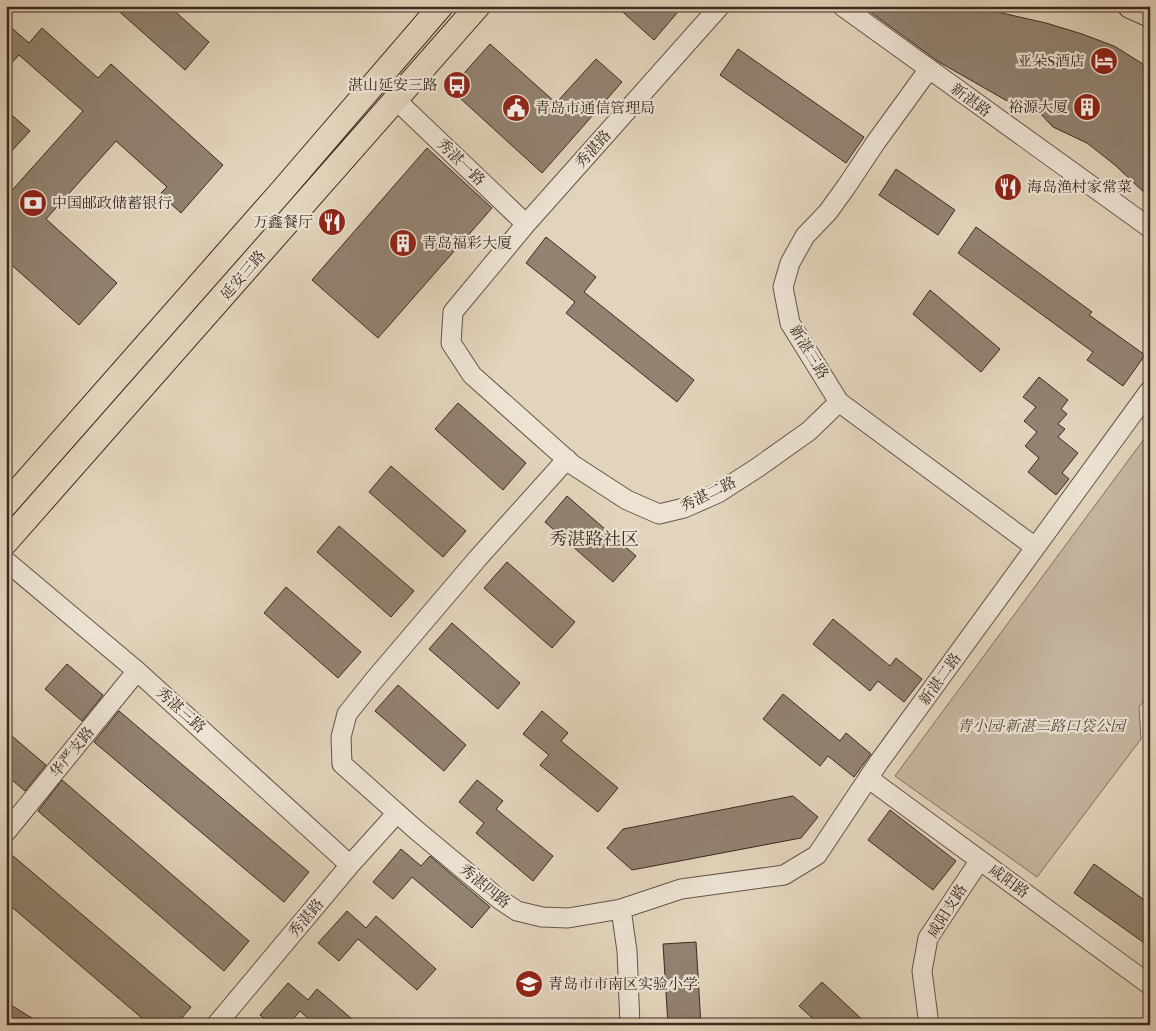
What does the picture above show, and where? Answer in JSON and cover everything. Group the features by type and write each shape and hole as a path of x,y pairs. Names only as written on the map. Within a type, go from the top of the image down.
{"main road":[{"name":"延安三路","path":"6,504 280,193 441,6"},
{"name":"延安三路","path":"6,542 478,6"},
{"path":"1130,6 1150,15"}],"street":[{"name":"秀湛路","path":"567,459 472,375 451,343 452,312 526,224 720,6"},
{"name":"新湛路","path":"842,6 1150,228"},
{"name":"新湛三路","path":"929,69 828,212 805,236 790,263 783,287 790,323 839,402 1035,547"},
{"name":"秀湛一路","path":"396,100 526,224"},
{"name":"新湛二路","path":"681,889 784,875 817,855 868,778 1150,390"},
{"name":"秀湛二路","path":"567,459 627,500 659,514 684,508 718,493 809,431 839,402"},
{"name":"秀湛四路","path":"567,459 478,558 347,714 340,737 342,764 415,829 499,899 517,911 542,917 568,918 621,909 681,889"},
{"name":"秀湛三路","path":"6,561 137,671 350,866"},
{"name":"华严支路","path":"6,832 137,671"},
{"name":"咸阳路","path":"868,778 1150,985"},
{"name":"秀湛路","path":"216,1025 397,813"},
{"name":"咸阳支路","path":"928,1025 922,971 928,938 980,860"},
{"path":"621,909 627,950 630,1025"}],"green space":[{"name":"青小园·新湛二路口袋公园","path":"1150,431 1150,694 1139,707 1141,739 1037,877 895,776"}],"building":[{"path":"113,6 169,6 209,42 185,70"},
{"path":"616,6 683,6 654,40"},
{"name":"裕源大厦","path":"862,6 978,6 1082,34 1114,46 1143,64 1150,70 1150,198 1115,165 1087,143 1053,127 1039,112 1009,102 939,62"},
{"name":"中国邮政储蓄银行","path":"6,23 29,43 42,28 98,78 111,64 223,165 181,213 160,194 167,187 116,141 46,219 117,283 79,325 6,260 6,197 83,111 19,55 6,69"},
{"name":"青岛市通信管理局","path":"490,44 556,103 596,59 622,82 542,173 450,89"},
{"path":"738,49 864,137 846,163 720,75"},
{"path":"6,110 30,131 6,157"},
{"name":"青岛福彩大厦","path":"427,148 492,208 378,338 312,280"},
{"path":"896,169 955,210 938,235 879,195"},
{"path":"976,227 1092,312 1089,315 1145,355 1123,386 1087,360 1093,352 958,253"},
{"path":"546,237 596,277 584,292 694,380 677,402 566,313 575,302 526,263"},
{"path":"930,290 1000,349 981,372 913,314"},
{"path":"1039,377 1068,400 1061,409 1067,414 1058,424 1065,429 1058,437 1078,453 1062,473 1069,479 1056,495 1028,472 1039,458 1025,446 1037,432 1024,421 1036,407 1023,397"},
{"path":"458,403 526,463 503,490 435,429"},
{"path":"391,466 466,531 443,557 369,492"},
{"path":"567,496 636,556 613,582 545,522"},
{"path":"339,526 414,591 391,617 317,552"},
{"path":"507,562 575,622 552,648 484,588"},
{"path":"286,587 361,652 338,678 264,613"},
{"path":"833,619 890,666 896,658 922,679 904,702 878,681 870,691 813,644"},
{"path":"452,623 520,683 498,709 429,649"},
{"path":"67,664 103,695 82,721 45,689"},
{"path":"398,685 466,745 444,771 375,711"},
{"path":"783,694 840,741 846,733 871,754 854,777 828,756 820,766 763,719"},
{"path":"119,711 309,872 284,902 94,742"},
{"path":"542,711 568,733 561,741 618,788 598,812 540,765 549,755 523,734"},
{"path":"6,731 46,765 25,791 6,775"},
{"path":"62,780 249,941 224,971 38,811"},
{"path":"477,780 503,801 496,809 553,856 533,881 476,833 484,823 459,802"},
{"path":"793,796 818,817 801,838 632,870 607,848 623,829"},
{"path":"890,810 956,861 933,890 868,840"},
{"path":"401,849 421,866 430,856 490,907 472,928 412,877 393,899 373,882"},
{"path":"6,850 191,1007 176,1025 150,1025 6,902"},
{"path":"1094,864 1150,904 1150,947 1074,893"},
{"path":"347,911 366,928 376,916 436,969 417,990 358,939 339,961 318,943"},
{"path":"696,942 701,1025 668,1025 663,944"},
{"path":"822,982 868,1025 820,1025 799,1006"},
{"path":"288,983 308,1000 317,989 359,1025 315,1025 300,1011 288,1025 271,1025 260,1015"},
{"path":"6,1002 43,1025 6,1025"}],"place":[{"name":"亚朵S酒店","path":"1104,61"},
{"name":"湛山延安三路","path":"457,85"},
{"name":"裕源大厦","path":"1087,107"},
{"name":"青岛市通信管理局","path":"516,108"},
{"name":"海岛渔村家常菜","path":"1008,187"},
{"name":"中国邮政储蓄银行","path":"33,203"},
{"name":"万鑫餐厅","path":"332,222"},
{"name":"青岛福彩大厦","path":"403,243"},
{"name":"青岛市市南区实验小学","path":"529,984"}],"district":[{"name":"秀湛路社区","path":"594,539"}]}
